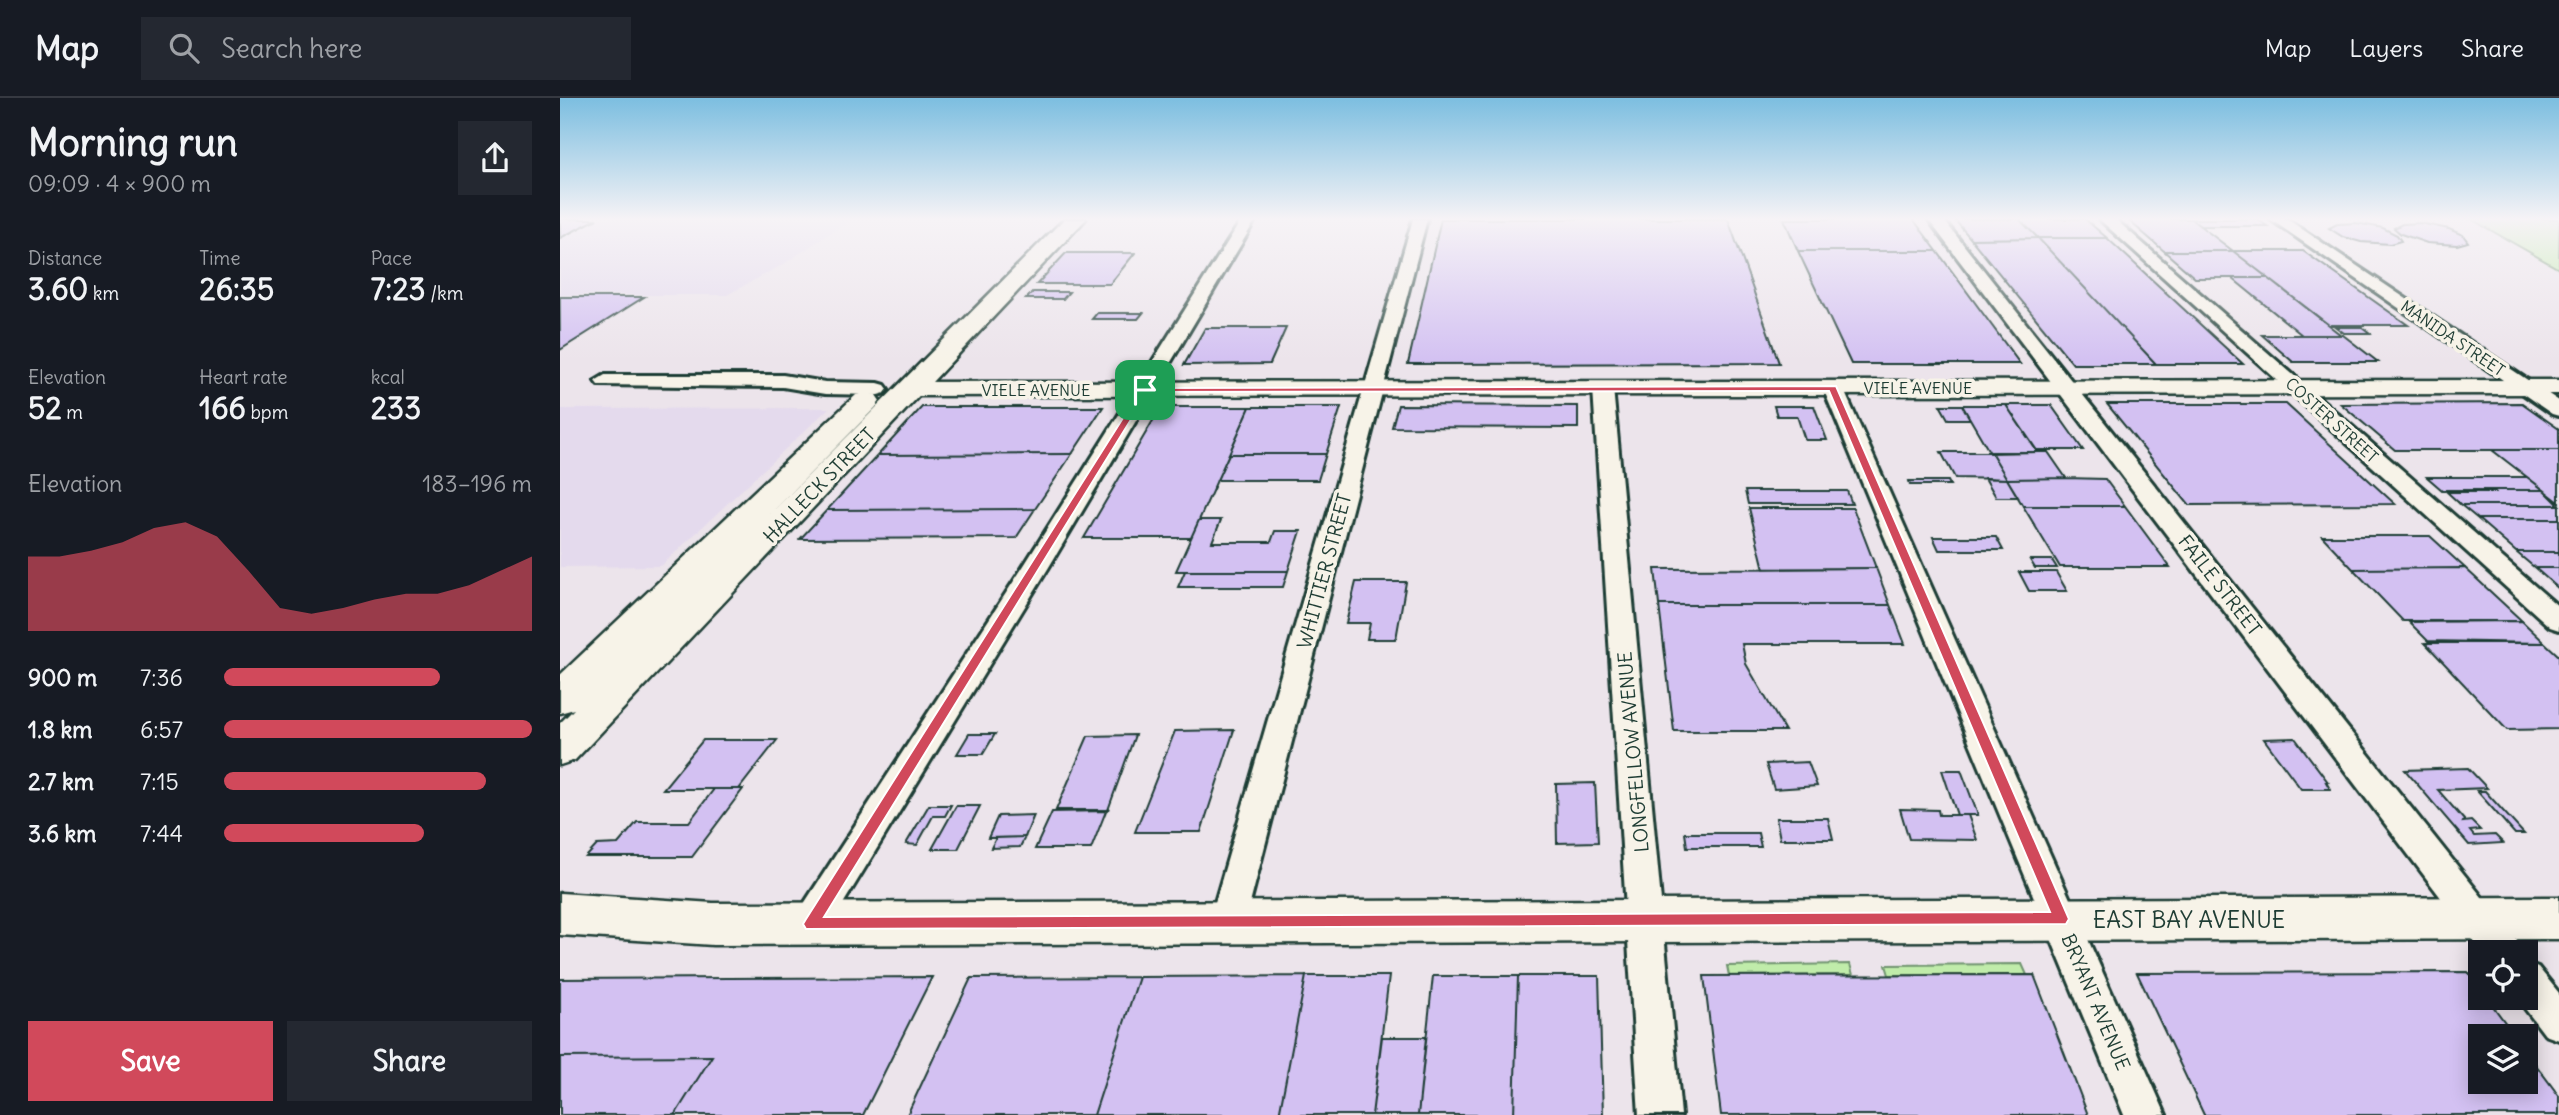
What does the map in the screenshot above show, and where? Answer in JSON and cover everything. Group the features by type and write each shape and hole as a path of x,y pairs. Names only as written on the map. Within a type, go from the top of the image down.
{"main road":[{"name":"HALLECK STREET","path":"560,749 1008,266"},
{"name":"HALLECK STREET","path":"560,699 1025,266"},
{"name":"EAST BAY AVENUE","path":"560,914 713,924 2061,919 2491,935 2559,918"}],"street":[{"path":"811,924 1220,266"},
{"name":"WHITTIER STREET","path":"1227,923 1407,266"},
{"name":"FAILE STREET","path":"1972,266 2491,935"},
{"name":"COSTER STREET","path":"2160,266 2559,621"},
{"name":"MANIDA STREET","path":"2347,266 2559,410"},
{"name":"VIELE AVENUE","path":"605,381 783,381 825,388 1145,390 2559,387"},
{"name":"LONGFELLOW AVENUE","path":"1603,388 1660,1115"},
{"name":"BRYANT AVENUE","path":"1833,388 2145,1115"},
{"path":"2538,995 2559,1022"}],"shaded area":[{"path":"560,266 779,266 727,295 560,295"},
{"path":"829,408 661,566 560,567 560,409"}],"green space":[{"path":"1850,964 1853,975 1729,976 1727,966"},
{"path":"2022,964 2027,975 1889,975 1886,965"}],"building":[{"path":"1053,266 1124,266 1110,284 1037,284"},
{"path":"1430,266 1745,266 1779,363 1408,364"},
{"path":"1805,266 1948,266 2020,364 1851,364"},
{"path":"1993,266 2065,266 2156,364 2073,364"},
{"path":"2065,266 2138,266 2243,364 2156,364"},
{"path":"2182,266 2253,266 2268,278 2195,278"},
{"path":"2253,266 2325,266 2408,325 2329,325"},
{"path":"2232,278 2268,278 2341,335 2302,335"},
{"path":"1033,292 1069,292 1063,299 1026,299"},
{"path":"560,297 644,297 560,350"},
{"path":"1097,313 1143,313 1138,319 1092,319"},
{"path":"2336,327 2362,327 2370,333 2344,333"},
{"path":"1205,328 1286,328 1270,364 1184,365"},
{"path":"2262,335 2343,335 2378,362 2293,362"},
{"path":"2522,403 2559,429 2559,450 2395,450 2341,404"},
{"path":"2107,404 2286,404 2395,504 2189,505"},
{"path":"1398,405 1578,406 1578,428 1392,427"},
{"path":"1940,405 1962,405 1970,419 1948,419"},
{"path":"1962,405 2006,405 2038,452 1990,453"},
{"path":"2006,405 2051,405 2083,450 2036,450"},
{"path":"1774,406 1814,406 1827,440 1805,440 1797,416 1777,416"},
{"path":"922,407 1103,407 1072,454 878,455"},
{"path":"1161,407 1250,407 1191,538 1084,538"},
{"path":"1250,407 1341,407 1326,454 1229,454"},
{"path":"2492,450 2559,450 2559,502 2527,477"},
{"path":"1941,452 1991,452 2007,479 1955,478"},
{"path":"1991,452 2048,452 2066,478 2007,479"},
{"path":"1072,454 1035,509 827,510 878,455"},
{"path":"1229,454 1326,454 1318,480 1217,480"},
{"path":"2427,477 2527,477 2544,490 2442,490"},
{"path":"1985,478 2007,479 2018,497 1996,497"},
{"path":"2007,479 2105,479 2125,506 2023,506"},
{"path":"1909,481 1948,481 1950,485 1910,485"},
{"path":"2493,490 2544,490 2559,505 2461,505 2447,492 2495,492"},
{"path":"1745,491 1847,491 1852,504 1748,504"},
{"path":"2461,505 2559,505 2559,519 2478,519"},
{"path":"2023,506 2125,506 2170,567 2060,567"},
{"path":"1749,508 1853,508 1876,568 1764,569"},
{"path":"1035,509 1016,538 800,539 827,510"},
{"path":"2478,519 2559,519 2559,552 2516,552"},
{"path":"1199,520 1221,520 1212,542 1271,542 1275,531 1301,531 1288,571 1176,571"},
{"path":"2322,536 2430,536 2465,568 2353,569"},
{"path":"1933,537 1996,537 2003,550 1939,550"},
{"path":"2516,552 2559,552 2559,568 2535,568"},
{"path":"2030,560 2052,560 2057,568 2035,568"},
{"path":"1876,568 1890,605 1659,605 1655,569"},
{"path":"2465,568 2522,621 2403,621 2353,569"},
{"path":"2535,568 2559,568 2559,589"},
{"path":"1185,571 1288,571 1283,587 1178,587"},
{"path":"2019,572 2056,572 2067,591 2029,591"},
{"path":"1356,582 1406,582 1396,639 1367,639 1370,623 1346,623"},
{"path":"1659,605 1890,605 1905,644 1742,644 1746,664 1785,731 1674,731"},
{"path":"2522,621 2545,643 2428,641 2409,622"},
{"path":"2425,643 2545,643 2559,656 2559,729 2507,730"},
{"path":"1234,730 1201,832 1135,832 1175,731"},
{"path":"969,734 995,734 983,754 957,754"},
{"path":"1135,735 1108,810 1056,810 1088,736"},
{"path":"2295,738 2328,782 2330,789 2301,789 2264,739"},
{"path":"703,740 777,740 739,789 663,789"},
{"path":"1808,762 1817,786 1774,789 1766,764"},
{"path":"2468,768 2487,788 2438,790 2463,822 2471,821 2480,830 2470,831 2474,836 2495,835 2503,843 2469,845 2405,770"},
{"path":"1942,770 1961,770 1978,815 1957,815"},
{"path":"1595,783 1598,842 1557,843 1556,784"},
{"path":"714,789 743,789 692,857 586,857 597,845 618,844 637,822 689,822"},
{"path":"2477,791 2485,791 2524,834 2515,834"},
{"path":"929,805 951,805 945,816 933,816 917,845 906,844"},
{"path":"956,806 980,806 958,849 932,849"},
{"path":"1900,809 1938,810 1939,815 1968,815 1977,840 1909,839"},
{"path":"1106,811 1091,849 1035,849 1052,812"},
{"path":"1034,815 1025,837 988,838 998,816"},
{"path":"1776,818 1828,818 1833,839 1780,839"},
{"path":"1685,833 1758,833 1761,847 1687,847"},
{"path":"1025,837 1020,847 991,848 996,838"},
{"path":"2468,972 2468,1010 2496,1010 2506,1024 2468,1024 2468,1094 2538,1094 2538,1068 2559,1096 2559,1115 2204,1115 2137,973"},
{"path":"2034,975 2088,1115 1721,1115 1704,976"},
{"path":"1306,976 1389,976 1372,1115 1279,1115"},
{"path":"1306,976 1279,1115 1094,1115 1139,977"},
{"path":"1433,976 1518,976 1514,1115 1418,1115"},
{"path":"1518,976 1599,976 1603,1115 1514,1115"},
{"path":"932,977 863,1115 675,1115 712,1056 560,1057 560,979"},
{"path":"1139,977 1094,1115 907,1115 971,978"},
{"path":"1382,1037 1426,1037 1418,1115 1372,1115"},
{"path":"712,1056 675,1115 560,1115 560,1057"}],"route":[{"path":"1833,388 2061,919 811,924 1145,390 1833,388"}]}
